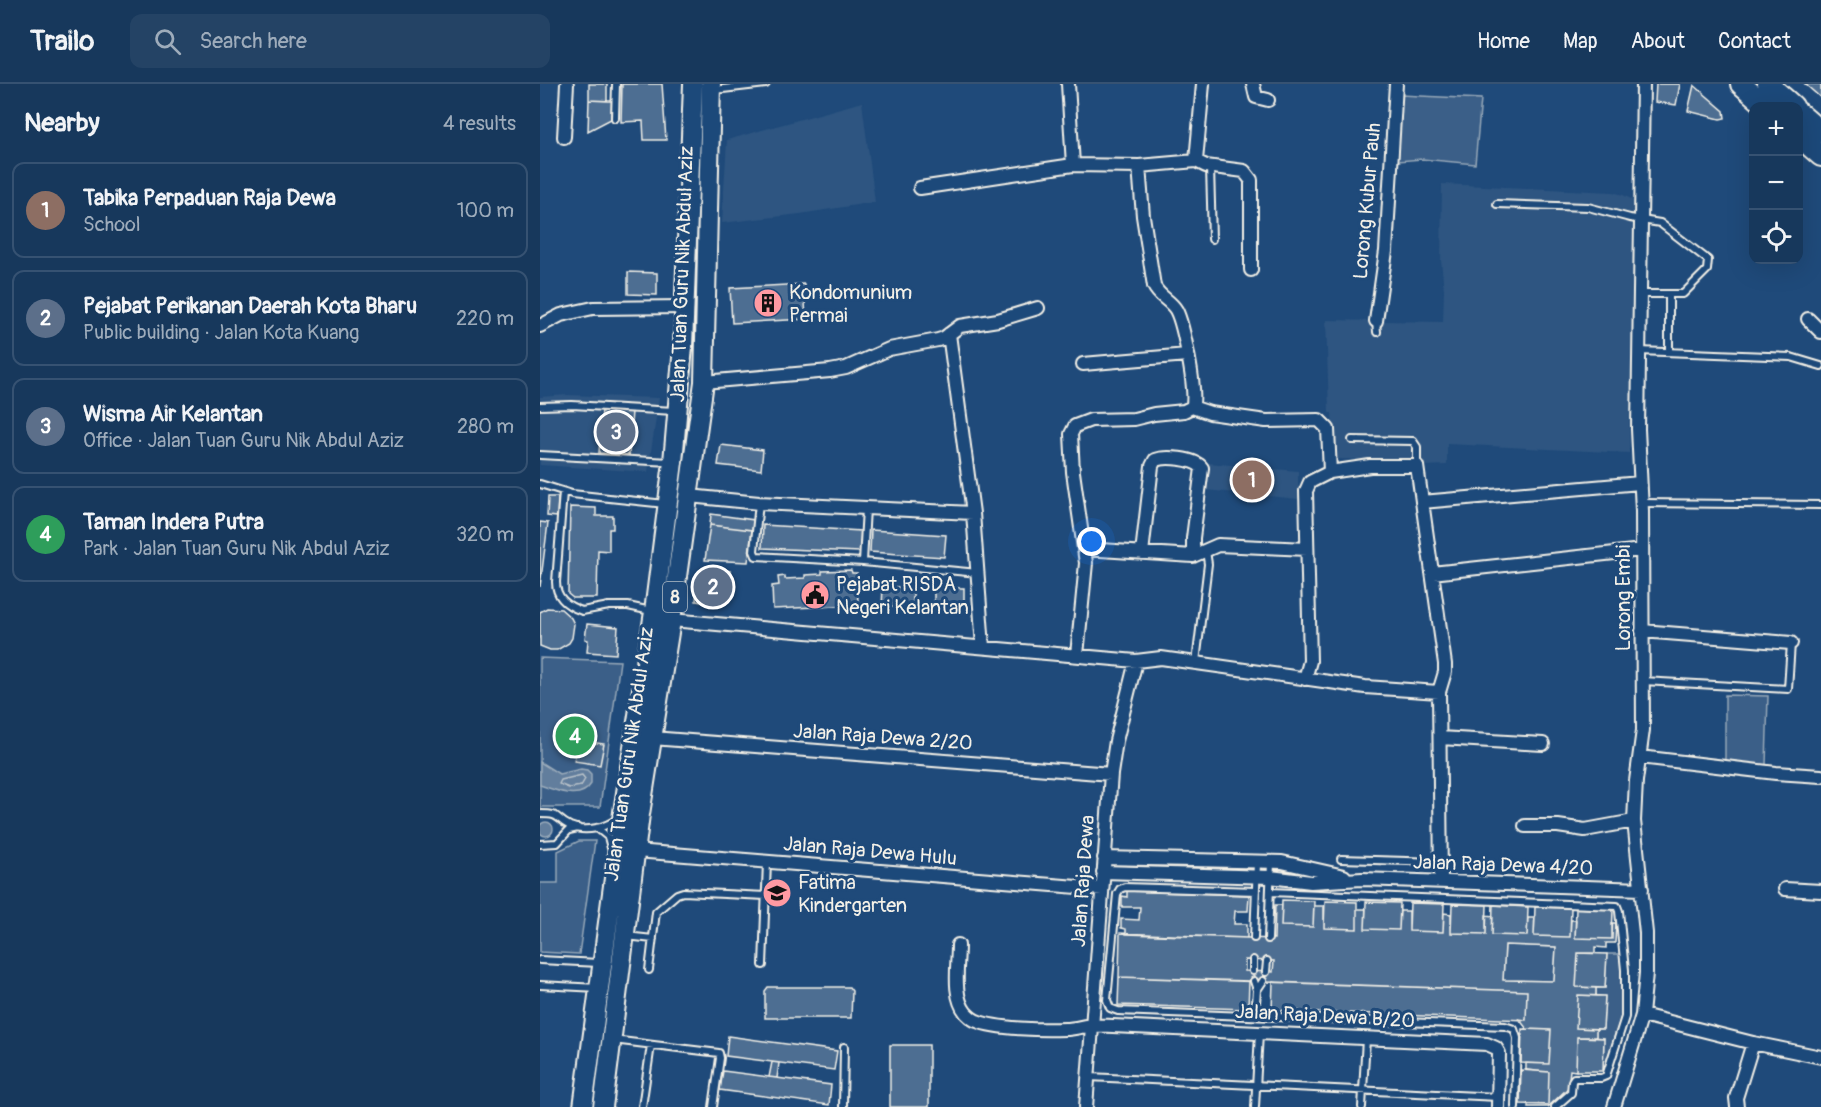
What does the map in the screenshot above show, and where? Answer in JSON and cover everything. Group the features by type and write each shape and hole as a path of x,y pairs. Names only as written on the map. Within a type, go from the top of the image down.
{"highway":[{"path":"1741,84 1761,102"},
{"path":"1768,84 1788,102"},
{"path":"1803,116 1821,132"},
{"path":"1803,140 1821,156"}],"main road":[{"name":"Jalan Tuan Guru Nik Abdul Aziz","path":"583,1107 614,875 669,504 685,307 693,84"},
{"name":"Jalan Tuan Guru Nik Abdul Aziz","path":"603,1107 614,1036 636,851 704,382 711,87"},
{"path":"678,411 689,387 695,383 704,382"},
{"path":"594,1029 614,1036"}],"street":[{"path":"564,137 567,84"},
{"path":"1068,84 1073,165"},
{"path":"1196,161 1203,84"},
{"path":"1253,84 1256,97 1268,100"},
{"name":"Lorong Kubur Pauh","path":"1376,326 1386,251 1396,84"},
{"name":"Lorong Embi","path":"1614,1107 1642,1015 1646,973 1646,933 1634,821 1636,781 1643,730 1642,503 1638,429 1643,84"},
{"path":"920,188 1073,165 1139,166 1196,161 1210,167 1244,171 1251,180 1251,270"},
{"path":"1139,166 1143,216 1154,286 1160,296 1175,309 1187,354 1194,398 1192,407"},
{"path":"540,326 561,315 593,308 685,307"},
{"path":"704,382 846,368 889,349 938,340 960,326 998,320 1038,308"},
{"path":"1808,320 1821,332"},
{"path":"949,333 974,513 983,647"},
{"path":"1083,364 1187,354"},
{"path":"1077,655 1085,576 1085,549 1073,472 1071,434 1075,426 1091,420 1134,419 1184,411 1192,407 1210,413 1266,421 1319,420 1328,429 1330,472"},
{"path":"1142,553 1152,466 1155,460 1161,458 1194,462 1202,468 1193,538 1193,556"},
{"path":"1305,679 1310,662 1307,486 1330,472 1370,466 1417,466 1445,664 1439,693 1441,882"},
{"path":"1422,502 1640,483"},
{"path":"689,496 759,503 974,513"},
{"path":"1085,549 1193,556 1212,547 1225,545 1307,549"},
{"path":"1432,573 1642,550"},
{"path":"671,620 1136,660 1161,658 1365,687 1439,693"},
{"path":"1642,631 1791,643"},
{"name":"Jalan Raja Dewa","path":"1086,1107 1111,774 1116,741 1136,660"},
{"name":"Jalan Raja Dewa 2/20","path":"652,738 1111,774"},
{"path":"1440,738 1543,744"},
{"path":"1640,757 1821,776"},
{"path":"1524,826 1558,826 1585,830 1634,821"},
{"name":"Jalan Raja Dewa Hulu","path":"636,851 1102,889"},
{"name":"Jalan Raja Dewa 4/20","path":"1104,858 1289,863 1362,879"},
{"name":"Jalan Raja Dewa 4/20","path":"1103,872 1257,876 1311,882 1362,879 1642,889"},
{"path":"1785,889 1821,891"},
{"name":"Jalan Raja Dewa B/20","path":"958,945 957,983 960,999 965,1012 975,1021 991,1025 1067,1029 1092,1025 1491,1045 1496,1048 1500,1058 1498,1102"},
{"path":"1642,1015 1753,1043 1821,1057"},
{"path":"1737,1107 1736,1098 1753,1043"}],"lane":[{"path":"615,118 616,84"},
{"path":"711,87 766,84"},
{"path":"1210,167 1212,239"},
{"path":"1497,204 1588,207 1662,223 1708,261 1707,270 1681,295 1640,294"},
{"path":"1669,294 1669,352"},
{"path":"1639,351 1791,357 1821,366"},
{"path":"540,406 572,405 678,411"},
{"path":"1352,440 1413,441 1417,447 1417,466"},
{"path":"540,455 673,462"},
{"path":"540,484 572,494 669,504"},
{"path":"563,492 556,582 560,599 582,611 606,606 628,606 654,612"},
{"path":"759,503 754,551 756,556 863,562 978,573"},
{"path":"1642,503 1821,505"},
{"path":"863,562 866,508"},
{"path":"1196,662 1208,564 1206,551"},
{"path":"1642,681 1788,689 1791,643"},
{"path":"540,844 557,843 569,830 597,828 612,823 623,812"},
{"path":"540,814 556,815 569,825 578,828"},
{"path":"597,828 608,837 614,875"},
{"path":"1341,859 1441,862"},
{"path":"763,965 767,862"},
{"path":"1254,938 1257,862"},
{"path":"1268,939 1271,862"},
{"path":"1256,891 1120,889 1117,894 1107,1000 1110,1008 1118,1011 1510,1027 1516,1033 1517,1038 1515,1107"},
{"path":"1270,892 1617,906 1625,970 1624,1023 1606,1076 1574,1078 1571,1093 1555,1107"},
{"path":"650,970 657,910 679,893 766,896"},
{"path":"626,936 653,939"},
{"path":"540,960 602,963"},
{"path":"1252,971 1253,960"},
{"path":"1266,972 1267,961"},
{"path":"1254,981 1257,990 1256,1016"},
{"path":"1257,990 1263,981"},
{"path":"540,985 599,988"},
{"path":"1255,1107 1259,1033"},
{"path":"614,1036 651,1045 719,1053 713,1107"},
{"path":"1362,1107 1366,1038"},
{"path":"642,1107 651,1045"},
{"path":"843,1107 844,1047"},
{"path":"1088,1077 1363,1090 1498,1102"}],"shaded area":[{"path":"1400,95 1481,99 1475,164 1422,159 1398,161"},
{"path":"862,102 875,202 722,223 727,140"},
{"path":"1442,184 1613,192 1635,201 1629,453 1447,444 1447,465 1424,466 1421,460 1334,459 1332,413 1329,413 1326,320 1443,322"},
{"path":"567,395 659,398 648,472 540,465 540,397"},
{"path":"1208,463 1298,471 1298,499 1205,490"},
{"path":"540,658 620,661 600,807 540,807"},
{"path":"1725,695 1768,696 1766,765 1725,761"},
{"path":"579,841 595,841 579,954 540,952 540,883 558,883 558,851"},
{"path":"1505,945 1556,947 1554,981 1503,980"},
{"path":"1607,954 1620,954 1622,1014 1603,1071 1604,1038 1596,1037 1596,1029 1603,1029 1605,997 1596,996 1596,988 1605,988"}],"water":[{"path":"540,762 559,774 581,769 587,770 591,774 591,784 581,792 574,794 540,785"},
{"path":"546,822 551,824 553,829 551,834 546,836 541,834 539,829 541,824"}],"building":[{"path":"589,84 607,84 607,101 589,100"},
{"path":"622,84 662,84 666,140 644,140 643,121 621,122"},
{"path":"1656,84 1680,84 1676,105 1655,102"},
{"path":"1805,84 1821,84 1821,98"},
{"path":"1694,85 1724,111 1725,118 1720,119 1688,111"},
{"path":"589,100 612,101 611,119 588,131"},
{"path":"628,272 657,273 657,295 628,294"},
{"name":"Kondomunium Permai","path":"804,284 806,319 732,323 730,288"},
{"path":"602,409 632,411 629,455 599,453"},
{"path":"721,445 763,450 761,470 718,465"},
{"path":"548,497 558,497 557,517 547,516"},
{"path":"570,507 596,508 596,516 613,516 613,529 609,529 609,551 598,550 597,598 573,598 568,594"},
{"path":"711,514 754,520 752,530 710,525"},
{"path":"540,522 548,523 540,587"},
{"path":"710,525 752,530 748,562 705,560"},
{"path":"763,525 861,531 860,552 762,548"},
{"path":"871,530 946,535 944,557 870,552"},
{"path":"706,569 730,571 728,597 708,595 707,603 696,601 698,579 705,580"},
{"name":"Pejabat RISDA Negeri Kelantan","path":"851,570 852,573 857,573 858,605 773,609 772,586 779,585 778,577 805,578 805,575 822,574 822,571"},
{"path":"883,587 913,587 913,607 882,607"},
{"path":"934,588 964,588 964,608 934,608"},
{"path":"547,608 561,609 574,624 569,643 557,650 540,646 540,612"},
{"path":"587,624 618,627 616,654 587,652 588,640 585,639"},
{"path":"578,740 604,744 600,765 574,761"},
{"path":"1127,891 1249,895 1248,911 1235,911 1234,924 1247,924 1247,938 1126,934 1126,929 1121,928 1121,919 1139,920 1140,907 1122,907 1122,896 1127,897"},
{"path":"1282,900 1314,901 1313,927 1281,926"},
{"path":"1325,901 1357,902 1357,929 1324,928"},
{"path":"1366,902 1400,903 1399,930 1365,929"},
{"path":"1410,903 1444,904 1443,932 1409,931"},
{"path":"1452,904 1487,905 1486,934 1451,933"},
{"path":"1275,905 1282,905 1281,926 1313,927 1314,906 1324,906 1324,928 1357,929 1357,909 1366,909 1365,929 1399,930 1400,911 1409,911 1409,931 1443,932 1444,913 1451,914 1451,933 1486,934 1486,915 1493,916 1492,935 1527,936 1528,918 1535,918 1534,936 1570,937 1571,920 1576,920 1575,938 1612,939 1612,923 1616,923 1615,943 1606,943 1606,948 1595,947 1595,953 1578,953 1576,987 1596,988 1596,996 1578,995 1576,1028 1596,1029 1596,1037 1577,1037 1576,1071 1570,1070 1568,1088 1548,1107 1528,1107 1528,1104 1548,1105 1549,1072 1526,1070 1526,1063 1549,1064 1551,1030 1527,1029 1519,1019 1526,1020 1527,991 1119,977 1120,933 1274,939","holes":["1505,945 1556,947 1554,981 1503,980","1245,960 1274,961 1273,972 1245,971"]},
{"path":"1493,905 1528,907 1527,936 1492,935"},
{"path":"1535,907 1571,908 1570,937 1534,936"},
{"path":"1576,908 1613,909 1612,939 1575,938"},
{"path":"1578,953 1607,954 1605,988 1576,987"},
{"path":"1119,977 1249,981 1248,1009 1118,1005"},
{"path":"1273,982 1527,991 1526,1020 1272,1010"},
{"path":"768,987 849,987 852,991 851,1018 765,1018 765,991"},
{"path":"1578,995 1605,996 1603,1029 1576,1028"},
{"path":"1522,1029 1551,1030 1549,1064 1521,1063"},
{"path":"728,1036 837,1051 834,1070 726,1056"},
{"path":"1577,1037 1604,1038 1603,1071 1576,1071"},
{"path":"890,1045 929,1045 929,1107 890,1107"},
{"path":"772,1062 779,1063 777,1078 769,1077"},
{"path":"1521,1070 1549,1072 1548,1105 1520,1104"},
{"path":"723,1071 831,1085 829,1105 720,1090"}],"place":[{"name":"Kondomunium Permai","path":"768,303"},
{"name":"Wisma Air Kelantan","path":"616,432"},
{"name":"Tabika Perpaduan Raja Dewa","path":"1252,480"},
{"name":"Pejabat Perikanan Daerah Kota Bharu","path":"713,587"},
{"name":"Pejabat RISDA Negeri Kelantan","path":"815,595"},
{"name":"Taman Indera Putra","path":"575,736"},
{"name":"Fatima Kindergarten","path":"777,893"}]}
